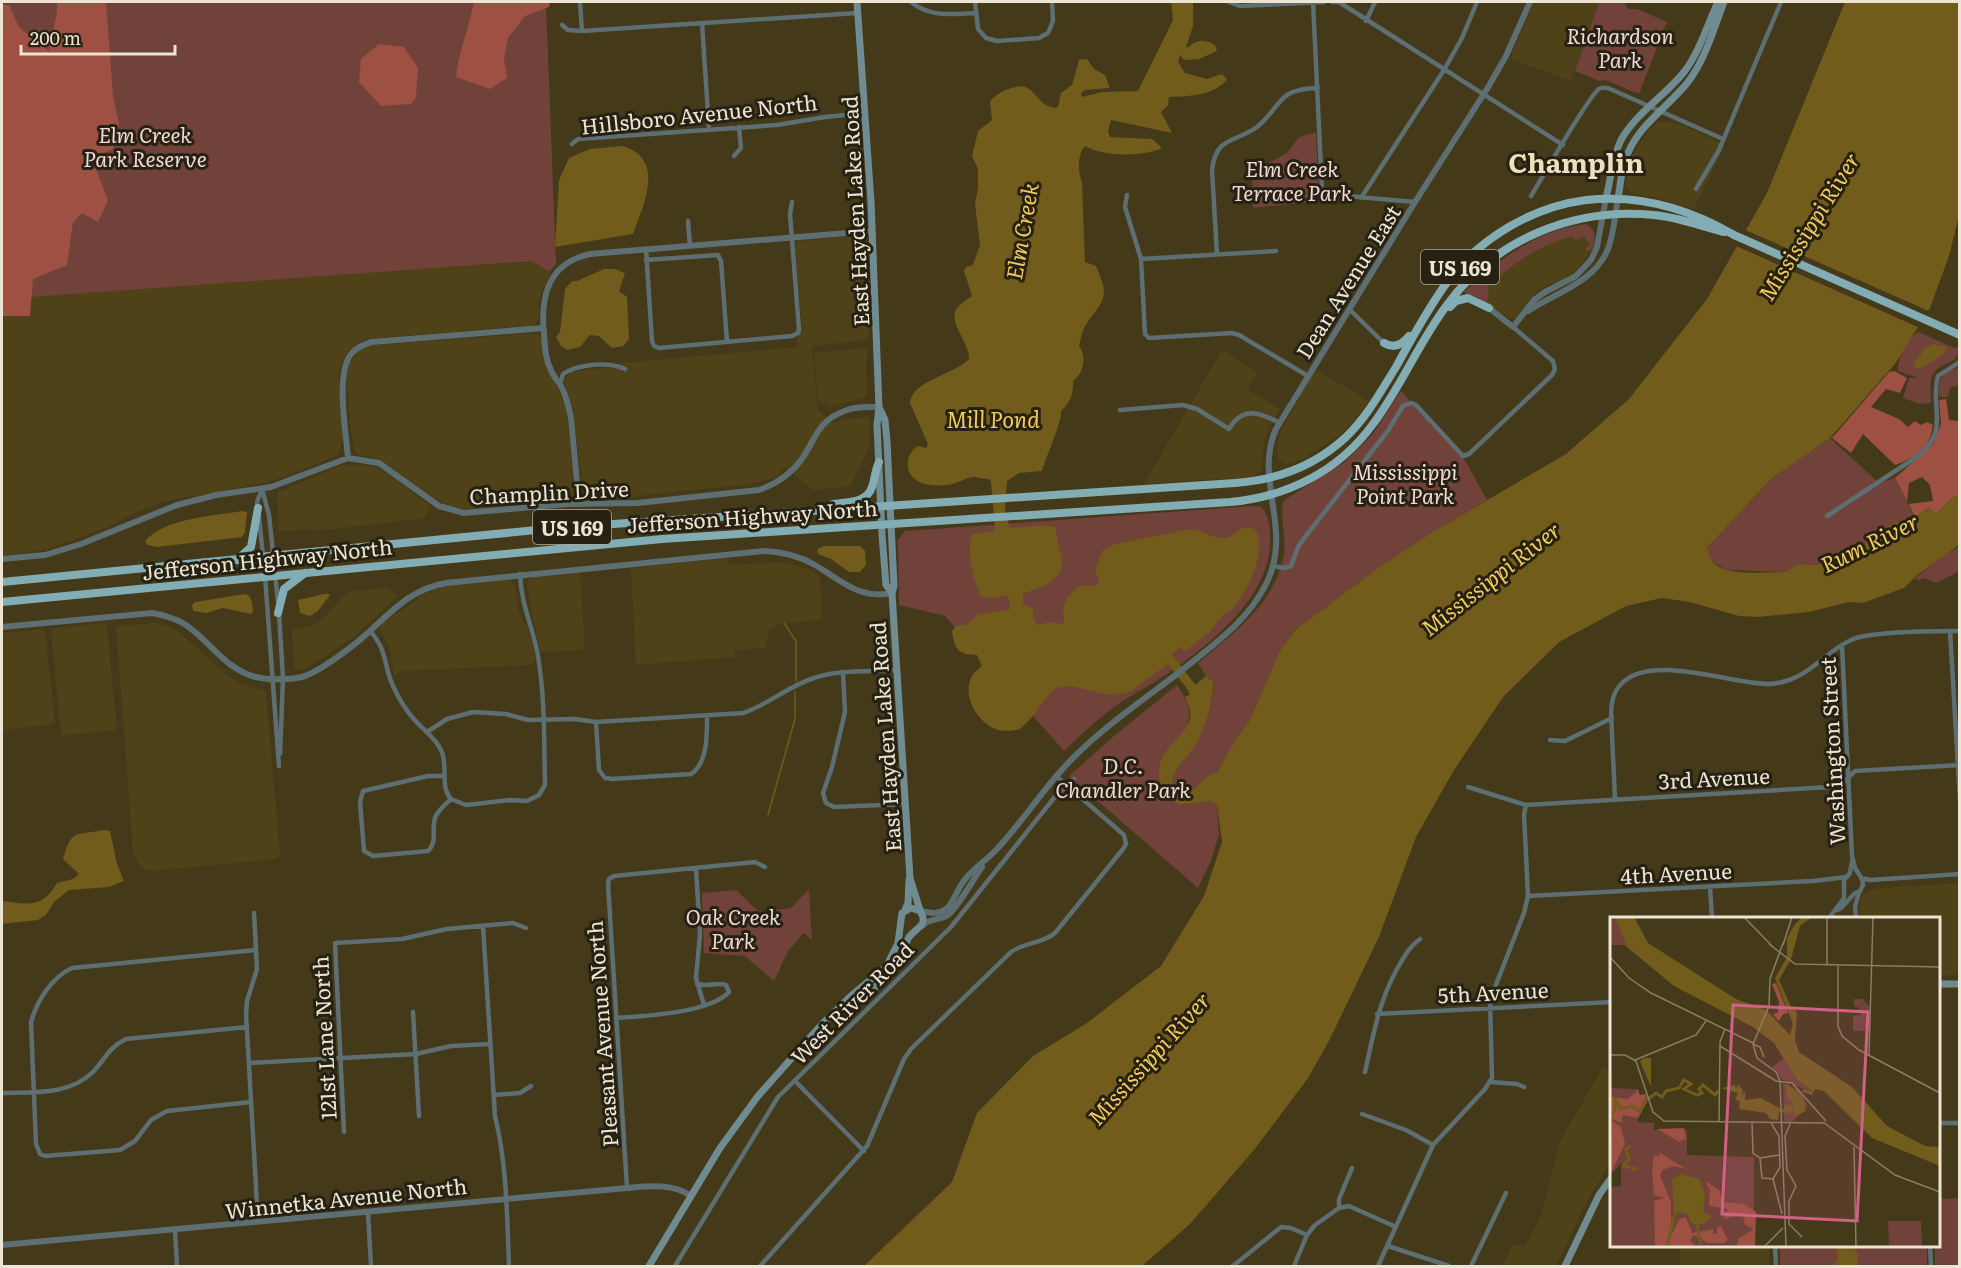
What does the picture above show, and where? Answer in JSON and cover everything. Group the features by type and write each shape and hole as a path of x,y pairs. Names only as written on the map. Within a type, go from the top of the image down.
{"highway":[{"name":"US 169","path":"1270,479 1317,459 1354,430 1372,406 1442,289 1470,256 1510,226 1558,206 1618,198 1683,210 1959,335"},
{"name":"US 169","path":"1418,351 1457,292 1492,259 1510,246 1543,230 1573,220 1616,213 1676,218 1734,235"},
{"path":"1384,343 1395,346 1406,341 1431,299 1442,289"},
{"path":"1418,351 1429,342 1456,301 1461,298 1471,298 1489,308"},
{"name":"Jefferson Highway North","path":"2,582 568,527 791,511 993,518 1239,501 1272,495 1289,489 1329,468 1357,444 1381,414 1418,351"},
{"path":"791,511 861,500 872,489 879,462"},
{"name":"Jefferson Highway North","path":"2,602 662,539 886,515 1008,498 1270,479"},
{"path":"237,560 251,547 258,508"},
{"path":"279,612 284,589 289,583 309,571"}],"main road":[{"name":"East Hayden Lake Road","path":"857,2 872,231 879,462 886,515"},
{"path":"1606,198 1611,169 1619,145 1629,129 1692,60 1718,2"},
{"path":"1618,198 1628,153 1640,132 1693,74 1724,2"},
{"name":"East Hayden Lake Road","path":"879,406 885,420 886,585 891,593 910,878 908,903 904,910"},
{"name":"East Hayden Lake Road","path":"910,878 920,911"},
{"path":"914,908 920,911 924,918 919,929 907,930 901,922 904,910 914,908"},
{"name":"West River Road","path":"649,1266 720,1148 758,1096 806,1040 891,960 898,943 901,922"},
{"name":"West River Road","path":"845,1003 870,990 887,977 899,962 908,939 919,929"},
{"path":"1940,984 1959,984"},
{"path":"1565,1266 1596,1201 1610,1179"}],"street":[{"path":"580,2 582,31"},
{"path":"911,2 926,12 935,14 976,13"},
{"path":"975,2 978,29 986,38 997,41 1039,38 1048,33 1053,18 1052,2"},
{"path":"1228,2 1240,6 1324,2"},
{"path":"1313,2 1324,194 1415,202"},
{"path":"1332,2 1339,2 1563,145"},
{"path":"1366,21 1375,2"},
{"path":"1361,198 1444,70 1462,38 1477,2"},
{"name":"Dean Avenue East","path":"1272,495 1268,450 1270,441 1349,309 1484,94 1506,56 1530,2"},
{"path":"1696,189 1723,139 1781,2"},
{"path":"562,25 568,30 582,31 858,13"},
{"path":"702,23 709,129"},
{"path":"1217,254 1212,170 1213,161 1221,146 1230,139 1256,127 1288,93 1318,88"},
{"path":"1531,196 1597,90 1601,88 1608,88 1723,139"},
{"name":"Hillsboro Avenue North","path":"572,144 578,139 789,123 865,113"},
{"path":"734,156 741,148 739,127"},
{"path":"1214,141 1221,146"},
{"path":"1127,195 1125,207 1141,259 1145,334 1149,338 1232,333 1308,376"},
{"path":"1513,327 1538,297 1576,276 1591,260 1597,247 1606,198"},
{"path":"1525,314 1578,283 1594,269 1608,250 1618,198"},
{"path":"646,249 654,346 659,348 796,335 799,329 790,213 792,202"},
{"path":"688,221 690,246"},
{"path":"579,504 571,418 568,404 551,371 546,355 543,328 542,312 545,293 552,279 563,267 576,258 590,254 872,231"},
{"path":"1141,259 1276,251"},
{"path":"646,260 718,255 721,261 727,342"},
{"path":"1274,566 1288,568 1293,563 1301,542 1387,432 1403,406 1411,403 1416,405 1461,455 1466,456 1552,375 1555,366 1549,357 1489,308"},
{"path":"1349,309 1384,343"},
{"path":"348,458 342,371 351,353 356,349 372,342 543,328"},
{"path":"1827,516 1918,456 1929,446 1938,423 1938,376 1959,362"},
{"path":"560,385 563,374 575,368 609,364 625,369"},
{"path":"1120,410 1183,405 1197,409 1229,429 1238,417 1253,412 1264,414 1280,423"},
{"name":"Champlin Drive","path":"2,559 45,555 81,544 187,502 216,495 262,489 348,458 379,463 428,499 451,511 477,513 579,504 649,502 759,490 773,485 793,470 814,434 832,417 855,408 879,406"},
{"path":"262,489 267,505 279,612 283,678 279,766 264,557 257,502 262,489"},
{"name":"West River Road","path":"920,911 936,913 944,910 968,876 1004,842 1056,776 1102,732 1227,633 1251,607 1262,592 1274,566 1277,531 1272,495"},
{"path":"2,627 152,613 168,616 183,623 222,658 243,673 283,678 302,677 314,672 370,631 402,601 423,589 446,583 765,551 788,554 805,560 843,585 859,592 876,595 891,593"},
{"path":"370,631 380,642 392,685 401,701 441,750 445,762 445,787 451,799 465,805 510,800 527,801 539,795 545,785 543,720 538,657 523,603 520,574"},
{"path":"1950,631 1959,765 1959,800"},
{"path":"1615,798 1613,700 1617,689 1625,680 1638,674 1668,669 1759,683 1780,683 1802,675 1850,640 1861,637 1959,631"},
{"name":"Washington Street","path":"1842,645 1852,856 1848,876"},
{"path":"427,732 447,719 473,712 506,714 528,720 575,718 596,722 742,713 758,707 807,680 823,675 897,670"},
{"path":"843,673 844,712 832,767 823,793 826,803 836,807 905,804"},
{"path":"596,722 600,773 608,779 691,774 702,762 707,735 707,716"},
{"path":"1550,740 1565,741 1612,718"},
{"name":"3rd Avenue","path":"1468,788 1526,805 1830,787 1842,784 1857,770 1959,765"},
{"path":"444,776 428,776 363,790 360,802 364,851 373,856 428,851 434,844 435,819 442,807 451,799"},
{"path":"760,1266 864,1150 904,1059 911,1049 1011,952 1044,940 1055,933 1123,849 1126,840 1124,835 1056,776"},
{"name":"West River Road","path":"675,1266 784,1089 795,1081 951,927 1074,779"},
{"path":"1378,1266 1433,1145 1491,1082 1493,1073 1490,1008 1492,992 1524,914 1528,896 1524,814 1526,805"},
{"name":"Washington Street","path":"1852,856 1860,877"},
{"name":"West River Road","path":"919,929 928,921 945,917 955,909 985,861"},
{"path":"704,1005 697,984 696,971 700,934 696,868 754,862 765,867"},
{"name":"Pleasant Avenue North","path":"627,1188 609,879 614,876 696,868"},
{"path":"1837,910 1844,898 1844,887 1848,876 1860,877 1864,880 1959,874"},
{"name":"4th Avenue","path":"1528,896 1826,880 1848,876"},
{"path":"1856,917 1858,892 1863,882 1860,877"},
{"path":"1830,917 1858,892 1879,879"},
{"name":"4th Avenue","path":"1826,880 1844,887"},
{"path":"1710,887 1712,917"},
{"path":"1844,887 1848,892 1858,892"},
{"path":"254,913 257,969 246,1008 258,1222"},
{"path":"509,1266 507,1198 494,1095 483,926 513,923 526,928"},
{"name":"121st Lane North","path":"344,1132 334,943 402,939 435,931 483,926"},
{"path":"1365,1072 1377,1014 1388,986 1410,946 1420,939"},
{"path":"251,1102 167,1111 151,1120 128,1146 120,1150 45,1156 40,1154 36,1144 31,1032 33,1015 50,986 63,972 81,966 256,950"},
{"path":"616,1018 687,1011 727,995 728,988 723,984 706,986 697,984"},
{"name":"5th Avenue","path":"1377,1014 1610,1002"},
{"path":"412,1012 419,1116"},
{"path":"2,1093 62,1090 93,1072 110,1048 126,1039 247,1027"},
{"path":"249,1063 416,1054 451,1046 490,1044"},
{"path":"795,1081 864,1150"},
{"path":"1491,1082 1517,1084 1524,1087"},
{"path":"494,1095 520,1093 531,1086"},
{"path":"1362,1114 1406,1130 1433,1145"},
{"path":"1940,1123 1959,1123"},
{"path":"142,1132 148,1137"},
{"path":"1339,1208 1339,1199 1352,1168"},
{"name":"Winnetka Avenue North","path":"2,1245 627,1188 669,1187 692,1197"},
{"path":"1471,1266 1506,1193"},
{"path":"1294,1266 1307,1234 1315,1225 1339,1208 1348,1206 1396,1227"},
{"path":"368,1212 371,1266"},
{"path":"1233,1266 1281,1227 1307,1234"},
{"path":"175,1230 177,1266"},
{"path":"1388,1246 1449,1266"},
{"path":"1775,1247 1776,1266"},
{"path":"1930,1247 1931,1266"}],"shaded area":[{"path":"57,2 106,2 113,96 119,125 113,149 96,156 94,164 108,200 98,222 82,213 73,222 67,265 33,279 30,316 2,316 2,5 9,5 19,27 49,51"},
{"path":"474,2 550,2 549,7 525,16 508,38 504,58 507,78 490,89 456,77"},
{"path":"1534,2 1599,2 1571,81 1510,59"},
{"path":"379,44 404,47 418,68 416,97 411,104 381,106 359,82 361,59"},
{"path":"1664,121 1684,126 1725,145 1694,209 1653,197 1633,194 1625,187 1631,157 1649,130 1658,122"},
{"path":"1586,224 1594,230 1593,248 1578,268 1560,281 1537,291 1515,319 1509,318 1477,297 1464,292 1511,253 1543,237"},
{"path":"860,236 864,238 869,337 867,340 812,346 818,410 833,423 846,419 869,417 870,445 851,486 813,490 785,467 778,475 770,479 747,485 651,494 624,499 584,498 573,409 564,382 571,372 621,366 621,363 798,347 797,338 802,328 795,245 799,241"},
{"path":"532,261 551,274 542,290 539,319 533,325 377,338 363,340 348,351 340,365 343,434 337,456 269,482 166,501 49,549 2,556 2,316 30,316 33,279 352,273"},
{"path":"536,333 541,337 547,369 564,400 567,412 574,498 472,509 457,508 430,495 388,465 355,452 346,374 350,362 358,352 377,345"},
{"path":"866,348 868,353 867,394 864,398 829,408 818,399 814,353"},
{"path":"1222,350 1257,372 1248,390 1280,409 1267,433 1262,469 1254,477 1144,484"},
{"path":"1315,369 1369,401 1338,436 1303,459 1285,465 1278,459 1278,442 1282,429"},
{"path":"1894,371 1907,378 1900,393 1886,389 1871,407 1899,419 1908,427 1915,421 1921,425 1927,422 1933,425 1929,440 1921,451 1910,459 1895,465 1863,434 1851,453 1832,438 1889,372"},
{"path":"1946,399 1949,420 1959,421 1959,497 1955,496 1935,513 1929,508 1915,517 1909,504 1933,501 1930,485 1922,477 1909,483 1907,501 1895,478 1933,444 1941,424 1939,400"},
{"path":"341,465 373,466 385,472 431,507 425,518 334,529 279,531 277,493"},
{"path":"728,558 729,565 785,562 810,570 820,577 822,619 777,625 769,631 765,648 734,650 735,657 636,665 631,568"},
{"path":"580,572 585,650 540,652 527,587 528,580 532,577"},
{"path":"510,579 515,585 518,610 528,629 536,660 531,665 402,671 394,676 389,646 380,631 383,623 429,591 450,585"},
{"path":"388,587 398,596 354,637 306,668 297,670 294,668 292,629 309,627 320,621 348,592"},
{"path":"101,623 107,626 117,730 61,736 51,629"},
{"path":"156,623 173,628 228,676 244,685 266,691 280,856 276,859 150,871 139,866 133,851 116,626"},
{"path":"45,629 55,724 2,730 2,633"},
{"path":"1959,883 1959,975 1940,976 1940,917 1860,917 1861,896 1882,888"},
{"path":"1603,1067 1610,1071 1610,1164 1587,1201 1556,1266 1502,1266 1513,1244 1525,1247 1542,1213 1560,1141"},
{"path":"1679,1247 1769,1247 1769,1266 1680,1266"}],"green space":[{"name":"Elm Creek Park Reserve","path":"2,2 546,2 556,264 549,272 532,261 2,299"},
{"name":"Richardson Park","path":"1599,2 1624,2 1628,9 1637,9 1667,22 1639,94 1575,71"},
{"name":"Elm Creek Terrace Park","path":"1316,132 1319,201 1253,208 1252,172 1287,153 1299,137"},
{"path":"1586,224 1595,234 1593,248 1587,252 1586,248 1590,245 1584,236 1576,240 1572,237 1561,240 1526,256 1495,280 1487,288 1489,294 1486,304 1477,297 1464,292 1490,269 1535,239 1569,227"},
{"path":"1919,332 1954,348 1958,347 1955,359 1933,373 1931,403 1920,404 1903,398 1909,378 1918,378 1898,371 1899,360 1904,348 1910,338"},
{"path":"1959,367 1959,386 1950,387 1948,397 1939,397 1939,384 1942,377"},
{"name":"Mississippi Point Park","path":"1401,391 1466,462 1487,500 1378,568 1295,630 1279,652 1250,720 1237,737 1218,771 1205,778 1194,789 1179,791 1172,779 1175,769 1202,733 1214,687 1211,679 1206,676 1198,663 1252,615 1273,586 1284,552 1283,501 1346,461 1372,435"},
{"path":"1830,438 1879,483 1895,478 1915,517 1901,520 1887,527 1858,548 1818,565 1800,564 1786,572 1727,570 1711,560 1707,548 1771,479"},
{"path":"1260,506 1266,514 1270,544 1267,564 1259,584 1247,602 1233,619 1200,650 1167,674 1112,708 1064,751 945,616 899,605 898,540 905,531"},
{"path":"1959,547 1959,571 1937,583 1924,578 1914,579 1944,555"},
{"name":"D.C. Chandler Park","path":"1177,685 1185,697 1189,717 1183,733 1161,761 1179,805 1210,801 1217,805 1219,835 1210,863 1198,888 1069,776"},
{"name":"Oak Creek Park","path":"809,889 812,940 804,933 788,951 774,981 745,956 704,953 702,893 736,890 759,912 791,908"},
{"path":"1959,1198 1959,1266 1935,1266 1935,1247 1940,1247 1940,1199"},
{"path":"1780,1247 1927,1247 1927,1266 1780,1266"}],"water":[{"name":"Mill Pond","path":"1171,2 1193,2 1193,26 1186,47 1205,41 1215,45 1217,51 1199,59 1184,60 1180,55 1178,62 1185,73 1207,79 1222,74 1227,80 1208,92 1169,97 1168,105 1161,112 1172,133 1111,120 1108,131 1110,137 1152,139 1162,148 1145,153 1123,155 1093,150 1085,146 1082,150 1079,169 1082,183 1085,262 1096,266 1103,284 1104,296 1085,325 1079,346 1084,359 1082,369 1073,381 1069,401 1061,411 1042,471 1019,473 1007,481 1005,512 1010,528 1046,525 1055,527 1056,530 1061,554 1061,571 1051,582 1023,594 1023,604 1033,609 1033,618 1037,625 1050,622 1063,624 1063,606 1067,599 1080,586 1095,586 1098,583 1099,579 1095,571 1102,551 1115,544 1190,529 1224,538 1241,529 1251,527 1257,532 1260,546 1256,566 1246,590 1232,610 1223,615 1209,633 1185,651 1181,647 1165,659 1168,664 1130,692 1109,695 1071,686 1056,688 1020,729 999,730 981,719 972,705 969,683 974,673 982,666 977,655 966,654 956,647 952,631 956,626 966,625 978,614 1010,608 1008,595 992,598 981,597 971,566 972,534 994,531 995,528 991,482 989,479 975,477 951,484 934,485 915,479 908,468 909,456 918,446 926,448 928,444 910,403 912,395 926,383 962,365 969,359 955,314 957,308 972,296 964,271 966,267 973,265 980,245 975,204 978,169 972,156 978,131 992,120 990,101 1008,89 1020,86 1029,89 1043,103 1056,108 1061,93 1072,85 1079,60 1087,59 1094,69 1105,75 1110,88 1084,90 1082,97 1102,92 1138,91 1173,20"},
{"path":"1845,2 1959,2 1959,215 1949,256 1930,308 1895,364 1830,438 1771,479 1707,548 1716,565 1731,571 1786,572 1800,564 1818,565 1858,548 1873,539 1886,527 1901,520 1909,520 1930,508 1935,513 1955,496 1959,497 1959,545 1916,576 1904,588 1863,603 1849,602 1809,612 1758,617 1739,616 1690,602 1662,598 1626,606 1559,642 1503,697 1454,770 1416,837 1379,937 1329,1041 1308,1078 1254,1150 1190,1224 1142,1266 864,1266 952,1182 977,1113 1033,1056 1087,1023 1161,966 1204,896 1222,842 1217,805 1210,801 1179,805 1163,789 1159,775 1161,760 1190,719 1190,710 1185,696 1190,695 1189,690 1206,676 1213,681 1211,703 1201,735 1172,779 1179,791 1194,789 1205,778 1218,771 1237,737 1250,720 1279,652 1295,630 1378,568 1431,533 1566,454 1629,399 1707,299 1767,193"},
{"path":"622,146 636,152 644,161 648,171 646,196 633,234 555,247 559,180 569,158 590,149"},
{"path":"604,269 615,269 625,273 619,291 627,297 629,339 623,346 612,348 599,336 590,335 580,347 567,350 561,346 556,337 560,332 565,289 572,281"},
{"path":"1933,344 1946,347 1945,353 1920,369 1915,368 1914,364 1925,348"},
{"path":"247,512 245,532 242,537 157,547 147,545 145,541 154,533 177,523"},
{"path":"824,546 860,546 865,551 866,565 860,572 849,572 831,559 818,554 817,549"},
{"path":"245,594 252,601 253,612 251,614 223,608 207,613 193,611 192,605 195,602"},
{"path":"324,594 330,595 318,611 310,616 300,613 298,600"},
{"path":"103,830 110,831 117,864 124,881 109,887 69,890 54,902 46,915 38,920 2,924 2,901 34,903 46,897 57,883 73,879 79,874 63,859 69,842 76,835"},
{"path":"1837,1247 1854,1247 1858,1256 1857,1266 1836,1266 1834,1263 1838,1260"}],"pier":[{"path":"1743,229 1931,312 1920,328 1734,245"}],"waterway":[{"path":"784,623 796,641 796,681"},
{"name":"Elm Creek","path":"1159,648 1164,651 1192,688 1197,700"},
{"path":"768,815 795,719 795,692"}],"district":[{"name":"Champlin","path":"1576,161"}],"water label":[{"name":"Mississippi River","path":"1808,226"},
{"name":"Rum River","path":"1869,542"},
{"name":"Mississippi River","path":"1490,578"},
{"name":"Mississippi River","path":"1148,1058"}]}
